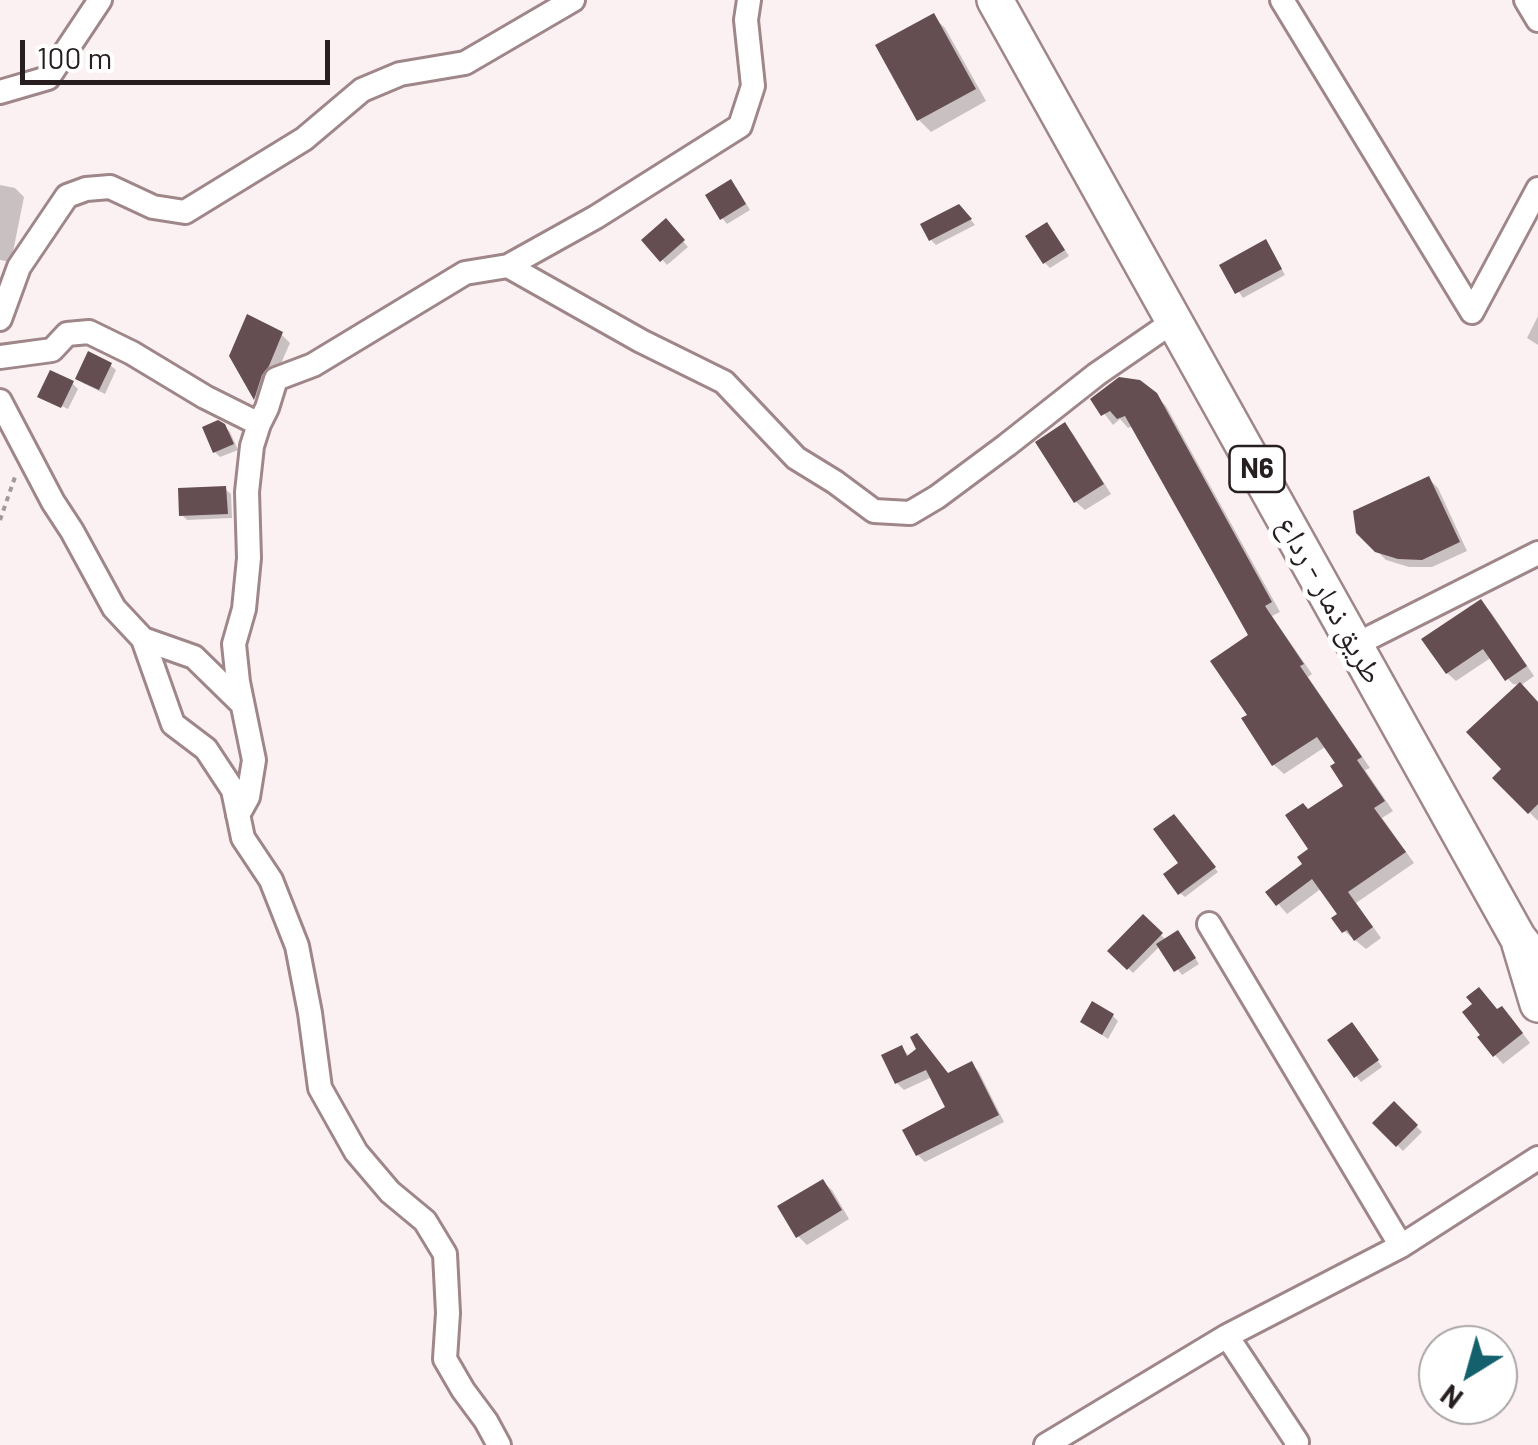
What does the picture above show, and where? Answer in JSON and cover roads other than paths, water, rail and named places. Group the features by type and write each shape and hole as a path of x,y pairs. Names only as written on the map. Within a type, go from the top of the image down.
{"main road":[{"name":"طريق ذمار - رداع","path":"996,0 1528,950"},
{"name":"N6","path":"1528,950 1538,1004"}],"street":[{"path":"0,92 48,78 100,0"},
{"path":"0,319 19,268 67,196 110,187 154,208 185,212 304,140 362,90 400,74 465,63 573,0"},
{"path":"238,815 248,798 254,760 234,644 244,609 250,558 247,492 252,446 276,378 312,365 465,274 508,266 740,126 754,86 746,20 749,0"},
{"path":"1282,0 1472,312 1538,190"},
{"path":"1526,0 1538,20"},
{"path":"508,266 724,382 796,458 874,510 910,513 1007,445 1096,374 1174,321"},
{"path":"0,357 52,350 67,334 89,332 259,424"},
{"path":"0,401 114,608 144,639 173,724 206,749 233,790 243,838 271,880 297,946 320,1088 356,1152 390,1192 425,1222 445,1254 446,1359 500,1445"},
{"path":"1355,645 1538,554"},
{"path":"144,639 194,657 244,706"},
{"path":"1209,924 1401,1246"},
{"path":"1046,1445 1227,1336 1401,1246 1538,1158"},
{"path":"1227,1336 1296,1445"}]}
